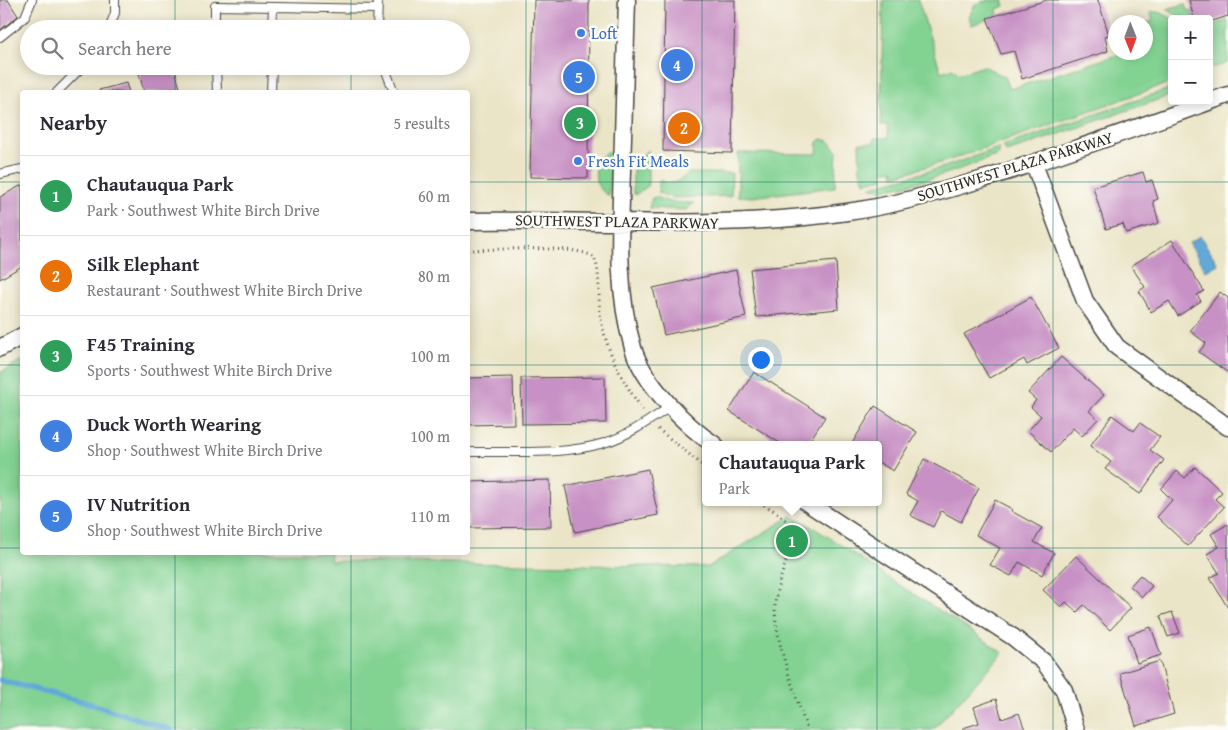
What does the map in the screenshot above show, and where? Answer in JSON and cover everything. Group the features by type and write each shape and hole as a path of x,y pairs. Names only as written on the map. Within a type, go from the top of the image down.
{"street":[{"path":"627,0 621,223 622,298 634,350 655,389 709,441"},
{"name":"SOUTHWEST PLAZA PARKWAY","path":"470,221 705,224 796,219 849,212 930,195 1034,164 1228,95"},
{"path":"1034,164 1085,301 1117,347 1228,427"},
{"path":"0,348 20,337"},
{"path":"812,506 1013,637 1044,662 1064,690 1076,730"}],"lane":[{"path":"21,20 25,17 32,0"},
{"path":"112,20 116,0"},
{"path":"377,20 378,0"},
{"path":"215,20 215,6 377,9"},
{"path":"272,20 273,7"},
{"path":"0,37 20,21"},
{"path":"59,90 74,75"},
{"path":"216,75 217,90"},
{"path":"271,90 272,75"},
{"path":"387,75 393,90"},
{"path":"0,174 20,169"},
{"path":"470,452 579,450 606,443 633,430 671,406"}],"path":[{"path":"470,250 568,249 592,256"},
{"path":"766,506 783,518 791,529 791,543 778,582 776,622 806,730"}],"green space":[{"path":"883,0 918,0 941,72 953,68 959,74 984,66 1005,77 1010,89 1108,58 1108,60 1153,60 1153,15 1150,12 1159,12 1168,16 1168,83 947,161 894,176 893,169 882,172 884,178 864,182 860,170 859,143 874,143 874,138 888,138 888,125 881,125"},
{"path":"989,0 1003,0 1005,6 997,9 998,15 972,25 969,17 975,4"},
{"path":"1185,4 1187,11 1192,10 1193,15 1177,15 1166,9"},
{"path":"1228,20 1228,63 1213,68 1213,60 1213,25"},
{"path":"1168,89 1168,96 1019,148 1006,152 1003,146"},
{"path":"822,139 829,141 837,150 835,187 752,197 738,196 738,153 817,154 818,142"},
{"path":"998,148 999,155 933,178 895,187 880,189 870,187 944,167"},
{"path":"648,150 648,186 635,195 633,191 633,164"},
{"path":"609,151 611,154 609,196 597,185 596,160"},
{"path":"690,173 732,173 731,196 672,198 659,193 659,180 673,183"},
{"path":"656,197 669,202 694,203 686,210 649,208 652,198"},
{"path":"20,361 20,555 330,555 331,561 708,567 791,516 839,544 1003,653 933,730 0,730 0,373"}],"water":[{"path":"1200,236 1218,264 1206,271 1189,243"}],"building":[{"path":"0,0 8,0 18,16 0,30"},
{"path":"534,0 589,0 588,178 530,177"},
{"path":"665,0 735,0 732,153 663,151"},
{"path":"1047,0 1098,0 1108,32 1108,35 1105,36 1108,51 1022,79 1014,51 1001,54 987,18"},
{"path":"1189,0 1228,0 1228,16 1213,21 1213,15 1193,15"},
{"path":"139,75 176,75 180,90 143,90"},
{"path":"126,83 128,90 99,90"},
{"path":"1143,172 1146,182 1152,180 1158,199 1153,201 1159,223 1126,233 1123,224 1106,229 1093,187"},
{"path":"20,186 20,267 0,279 0,197"},
{"path":"1172,240 1204,291 1197,295 1201,301 1178,316 1169,301 1151,312 1139,291 1145,287 1131,266"},
{"path":"836,261 839,309 756,317 750,269"},
{"path":"736,270 746,317 664,335 653,288"},
{"path":"1220,292 1228,298 1228,373 1199,352 1206,343 1190,331"},
{"path":"1031,297 1059,348 1027,365 1024,359 989,378 964,334"},
{"path":"1061,357 1104,395 1089,411 1098,419 1082,436 1073,428 1051,452 1028,431 1041,416 1031,407 1036,400 1028,393"},
{"path":"754,372 825,417 810,441 777,441 729,411"},
{"path":"513,377 514,424 470,425 470,378"},
{"path":"605,377 606,423 522,424 521,378"},
{"path":"875,406 917,432 893,471 882,464 882,441 853,441"},
{"path":"1112,415 1134,431 1140,423 1160,437 1150,450 1164,460 1140,494 1105,469 1111,462 1090,446"},
{"path":"924,459 979,488 961,522 941,511 933,527 910,515 918,501 906,494"},
{"path":"1195,467 1222,492 1215,499 1224,507 1188,546 1157,517 1172,500 1161,489 1177,471 1185,478"},
{"path":"648,469 658,515 575,532 565,486"},
{"path":"550,480 551,527 470,528 470,482"},
{"path":"995,500 1042,528 1034,542 1054,553 1042,575 1019,562 1011,576 990,565 1000,548 976,535"},
{"path":"1228,524 1228,608 1210,578 1219,573 1207,554 1219,547 1211,534"},
{"path":"1076,556 1131,608 1110,630 1084,605 1077,612 1066,602 1061,607 1043,590"},
{"path":"1140,575 1152,586 1142,597 1130,586"},
{"path":"1172,612 1180,633 1168,637 1160,616"},
{"path":"1151,627 1161,655 1137,663 1128,635"},
{"path":"1160,661 1174,714 1136,726 1120,673"},
{"path":"996,699 1002,719 1019,713 1025,730 964,730 963,728 979,723 974,707"}],"waterway":[{"path":"0,680 91,704 172,730"}],"place":[{"name":"Loft","path":"581,33"},
{"name":"Duck Worth Wearing","path":"677,65"},
{"name":"IV Nutrition","path":"579,77"},
{"name":"F45 Training","path":"580,123"},
{"name":"Silk Elephant","path":"684,128"},
{"name":"Fresh Fit Meals","path":"578,161"},
{"name":"Chautauqua Park","path":"792,541"}]}
